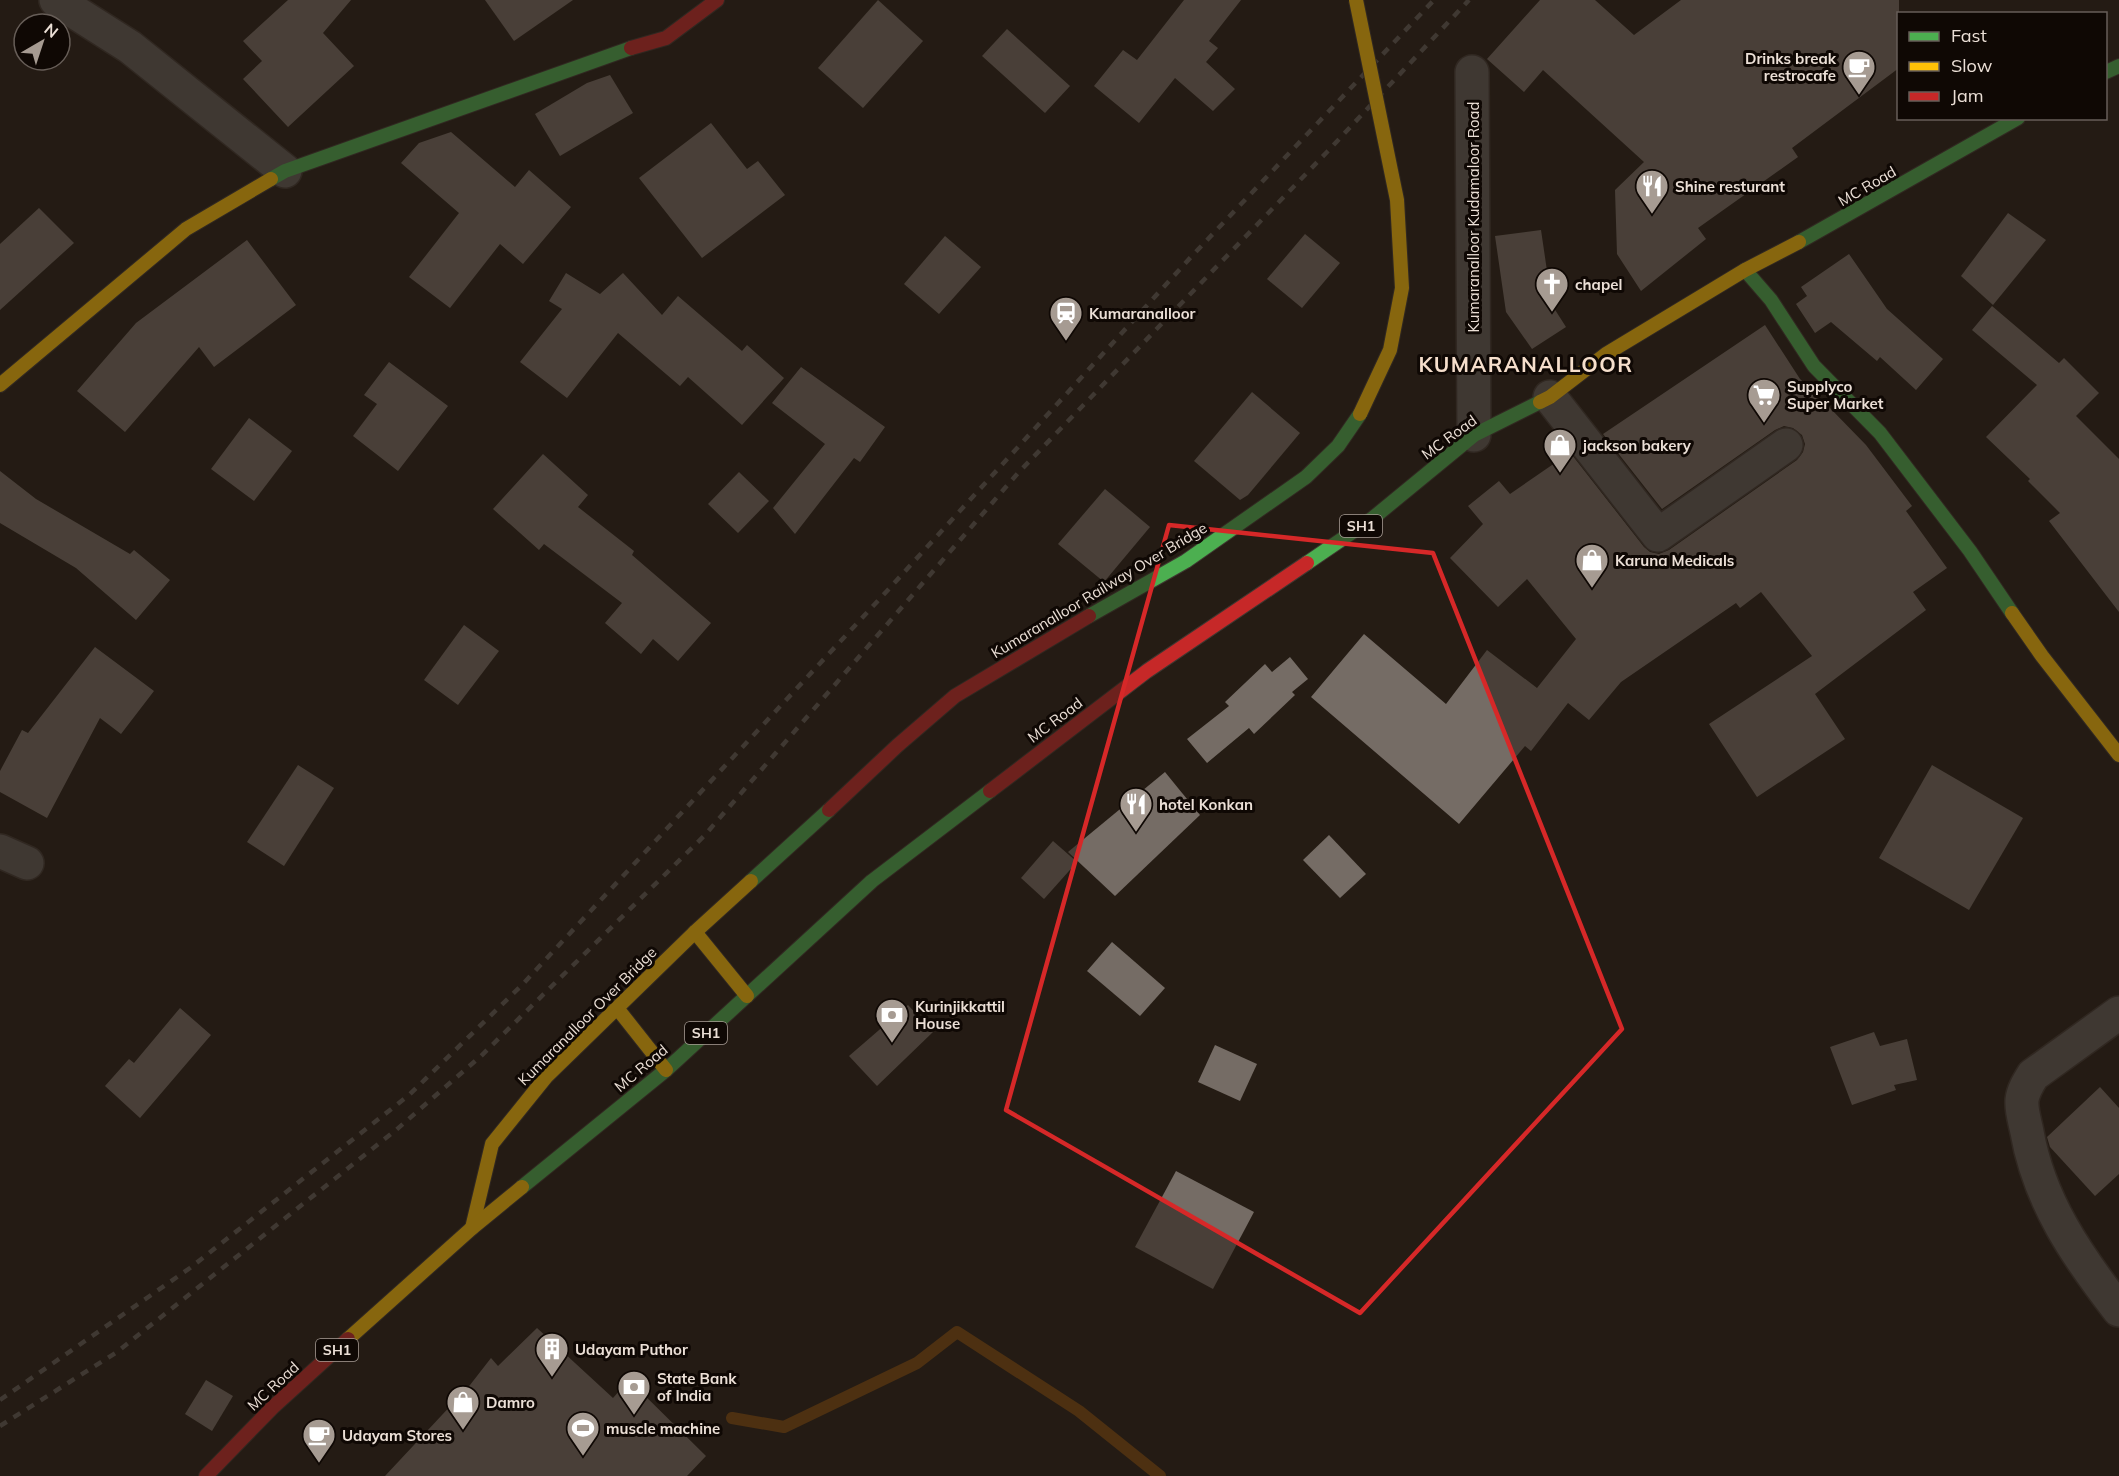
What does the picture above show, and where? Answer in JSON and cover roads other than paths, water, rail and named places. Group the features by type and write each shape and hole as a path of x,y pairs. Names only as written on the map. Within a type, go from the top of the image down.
{"main road":[{"path":"0,385 186,228 285,171 609,55 666,38 717,0"},
{"name":"Kumaranalloor Railway Over Bridge","path":"695,932 897,746 955,696 1049,638 1186,561 1306,477 1338,446 1363,409 1390,351 1402,288 1397,200 1356,0"},
{"name":"MC Road","path":"206,1476 273,1407 472,1228 666,1070 872,881 1147,671 1373,518 1474,435 1550,397 1606,354 1745,270 1830,226 2015,120"},
{"path":"1745,270 1771,300 1814,366 1880,433 1971,551 2042,656 2119,755"},
{"path":"695,932 747,996"},
{"name":"Kumaranalloor Over Bridge","path":"472,1228 492,1144 546,1077 695,932"},
{"path":"617,1008 666,1070"}],"street":[{"path":"56,0 130,47 285,171"},
{"name":"Kumaranalloor Kudamaloor Road","path":"1472,72 1474,435"},
{"path":"1550,397 1658,535 1786,445"},
{"path":"2119,1013 2033,1075 2025,1088 2022,1102 2029,1145 2043,1191 2068,1240 2119,1310"}],"waterway":[{"path":"732,1418 784,1427 917,1363 957,1332 1079,1411 1160,1476"}],"railway":[{"path":"0,1400 190,1268 409,1095 522,985 887,591 1191,257 1434,0"},
{"path":"0,1426 117,1352 396,1130 481,1056 704,836 1018,473 1327,152 1469,0"}],"place":[{"name":"Drinks break restrocafe","path":"1859,96"},
{"name":"Shine resturant","path":"1652,215"},
{"name":"chapel","path":"1552,313"},
{"name":"Kumaranalloor","path":"1066,342"},
{"name":"Supplyco Super Market","path":"1764,424"},
{"name":"jackson bakery","path":"1560,474"},
{"name":"Karuna Medicals","path":"1592,589"},
{"name":"hotel Konkan","path":"1136,833"},
{"name":"Kurinjikkattil House","path":"892,1044"},
{"name":"Udayam Puthor","path":"552,1378"},
{"name":"State Bank of India","path":"634,1416"},
{"name":"Damro","path":"463,1431"},
{"name":"muscle machine","path":"583,1457"},
{"name":"Udayam Stores","path":"319,1464"}],"district":[{"name":"KUMARANALLOOR","path":"1526,364"}]}
